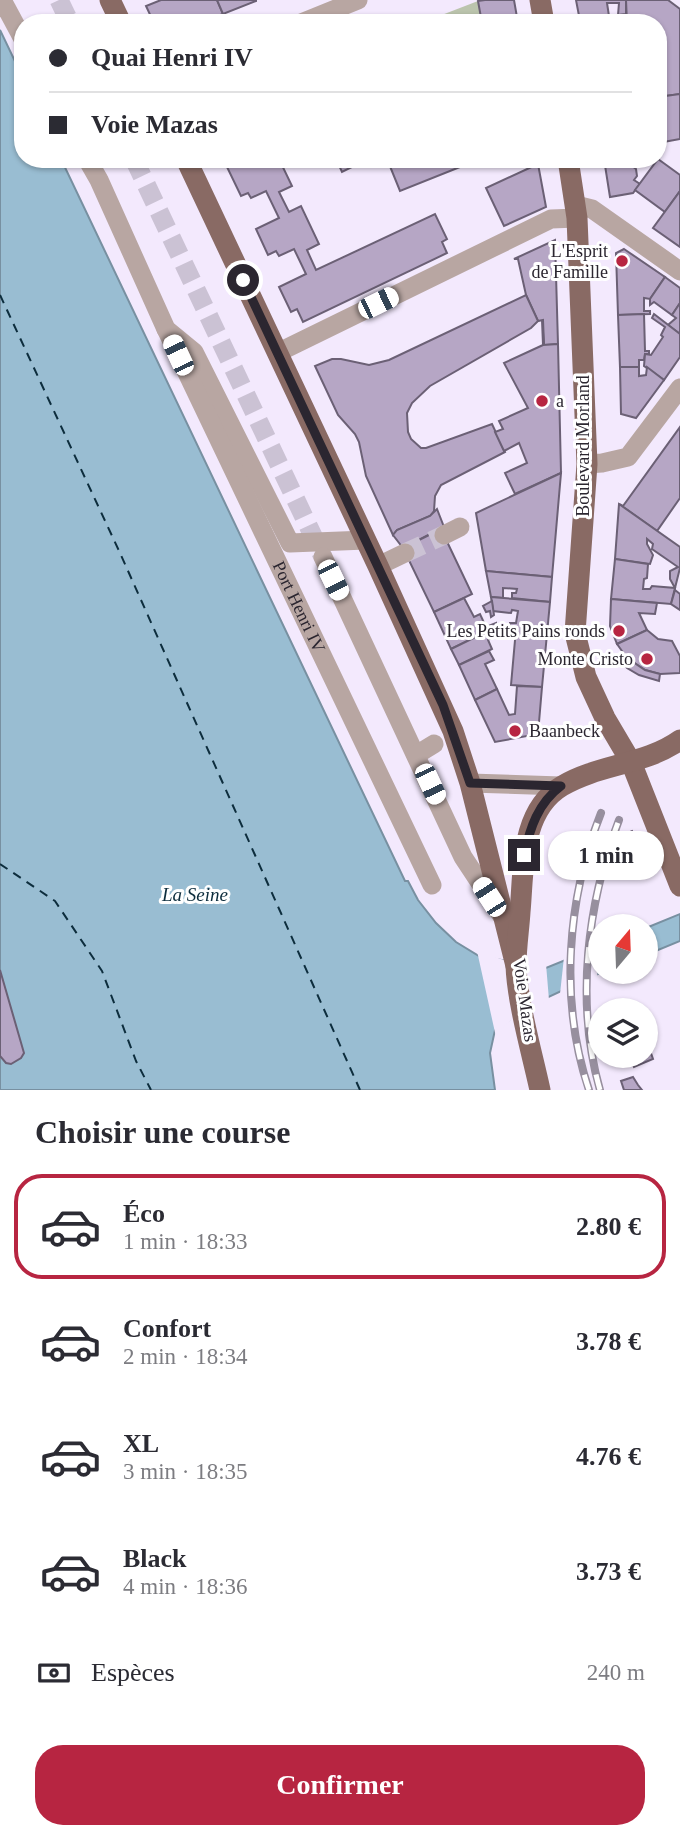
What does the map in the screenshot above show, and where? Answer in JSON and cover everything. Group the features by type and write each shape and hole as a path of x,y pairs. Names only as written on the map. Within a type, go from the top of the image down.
{"main road":[{"path":"190,168 443,705 511,914"},
{"name":"Boulevard Morland","path":"569,168 576,211 587,464 575,634 586,677 605,718 631,762 680,886"},
{"name":"Voie Mazas","path":"540,1090 523,1009 511,914 529,831 538,811 551,793 561,786 584,774 652,755 680,740"}],"street":[{"path":"2,0 14,23"},
{"path":"323,14 358,0"},
{"name":"Port Henri IV","path":"93,168 166,329 432,885"},
{"path":"277,353 551,219 576,211 592,209 680,271"},
{"name":"Port Henri IV","path":"166,329 194,352 290,543 366,540"},
{"path":"587,464 628,457 680,388"},
{"path":"378,566 405,552"},
{"path":"323,557 458,848 511,914"},
{"path":"416,755 434,744"},
{"path":"470,783 561,786"}],"green space":[{"path":"478,1 480,14 444,14"}],"water":[{"name":"La Seine","path":"0,30 14,59 14,168 65,168 405,881 408,881 418,900 436,923 456,942 479,956 546,968 588,951 588,978 529,1006 495,1030 490,1053 495,1090 0,1090"},
{"path":"680,914 680,941 658,950 658,923"}],"pier":[{"path":"588,948 588,982 560,994 564,957"},
{"path":"477,951 510,962 546,964 549,1000 510,1021 496,1037"}],"building":[{"path":"161,0 217,0 223,14 150,14 146,6"},
{"path":"217,0 256,0 256,1 223,14"},
{"path":"514,0 516,14 480,14 478,1"},
{"path":"576,0 626,0 626,14 618,14 619,3 607,3 609,14 579,14"},
{"path":"626,0 668,0 680,9 680,94 667,96 667,14 627,14"},
{"path":"680,94 680,139 667,141 667,96"},
{"path":"667,166 680,175 680,191 665,212 635,190 651,168 667,168"},
{"path":"227,168 283,168 292,186 279,192 289,212 301,206 319,244 307,250 316,270 435,214 447,239 442,242 447,253 303,322 297,309 291,312 279,287 306,274 294,249 279,256 276,251 268,255 256,229 279,218 266,191 251,198 248,193 241,196"},
{"path":"391,168 458,168 400,191"},
{"path":"529,168 539,168 546,207 504,226 486,188"},
{"path":"605,168 636,169 637,176 634,180 640,184 633,193 610,197"},
{"path":"680,191 680,247 653,228"},
{"path":"555,240 558,344 544,345 543,320 538,321 526,295 518,259 514,259"},
{"path":"624,249 665,277 650,299 644,298 644,311 650,311 650,314 618,315 616,253"},
{"path":"665,277 680,288 680,303 672,315 654,302 650,305 650,299"},
{"path":"526,295 538,321 531,328 430,386 412,403 407,413 408,432 421,448 492,424 505,452 441,485 430,516 397,530 393,535 366,476 359,442 338,415 315,366 332,359 369,365 389,360"},
{"path":"680,303 680,334 668,325 676,318 672,315"},
{"path":"644,314 645,351 649,351 649,354 645,354 644,360 639,360 639,367 620,367 618,315"},
{"path":"654,314 680,334 680,357 664,380 644,366 645,354 651,355 663,337 661,335 665,327 652,318"},
{"name":"a","path":"542,320 544,345 558,344 561,473 515,494 505,473 527,463 519,443 504,451 495,432 503,429 499,421 528,408 504,363 543,345"},
{"path":"620,367 639,367 639,376 646,375 647,367 664,380 636,418 621,414"},
{"path":"680,427 680,498 657,531 619,504 623,506"},
{"path":"561,473 552,577 486,571 476,513"},
{"path":"619,504 680,547 680,568 675,588 670,579 670,571 678,567 652,549 653,544 647,539 653,555 650,564 615,559"},
{"path":"437,509 444,527 403,548 393,535 397,530 430,516"},
{"path":"441,529 472,594 434,612 403,548"},
{"path":"615,559 648,564 643,589 650,589 652,586 675,588 671,604 611,599"},
{"path":"486,571 552,577 550,602 512,598 512,593 516,593 517,589 503,588 503,598 491,597"},
{"path":"675,590 680,594 680,610 671,604"},
{"path":"491,597 550,602 542,687 511,685 516,629 510,629 510,623 516,623 518,611 493,611"},
{"path":"464,598 474,617 480,614 486,627 496,623 496,627 451,649 434,612"},
{"path":"611,599 657,603 655,614 639,613 647,630 617,644 610,626"},
{"path":"492,601 494,615 491,617 490,611 486,612 483,606"},
{"path":"492,629 495,636 488,640 492,649 459,665 451,649"},
{"path":"647,630 658,639 672,641 680,656 680,673 660,674 645,670 627,658 617,644"},
{"path":"489,651 494,660 485,664 497,689 475,700 459,665"},
{"path":"627,658 645,670 660,674 659,681 627,668 623,663"},
{"path":"517,686 542,687 538,734 495,742 475,700 497,689 509,715 515,714"},
{"path":"632,831 645,868 619,878 614,862 623,835"},
{"path":"0,970 24,1053 11,1064 6,1063 0,1056"},
{"path":"633,1077 642,1090 624,1090 621,1081"}],"ferry route":[{"path":"0,295 120,553 360,1090"},
{"path":"0,864 55,901 102,971 136,1061 151,1090"}],"tunnel":[{"path":"59,0 66,14"},
{"path":"138,168 323,557"},
{"path":"405,553 444,535"}],"railway":[{"path":"589,1090 573,1021 571,950 581,880 601,813"},
{"path":"600,1090 588,1023 588,954 599,885 619,820"}],"place":[{"name":"L'Esprit de Famille","path":"622,261"},
{"name":"a","path":"542,401"},
{"name":"Les Petits Pains ronds","path":"619,631"},
{"name":"Monte Cristo","path":"647,659"},
{"name":"Baanbeck","path":"515,731"}],"route":[{"path":"243,280 443,705 470,783 561,786 551,793 538,811 529,831 524,855"}]}
